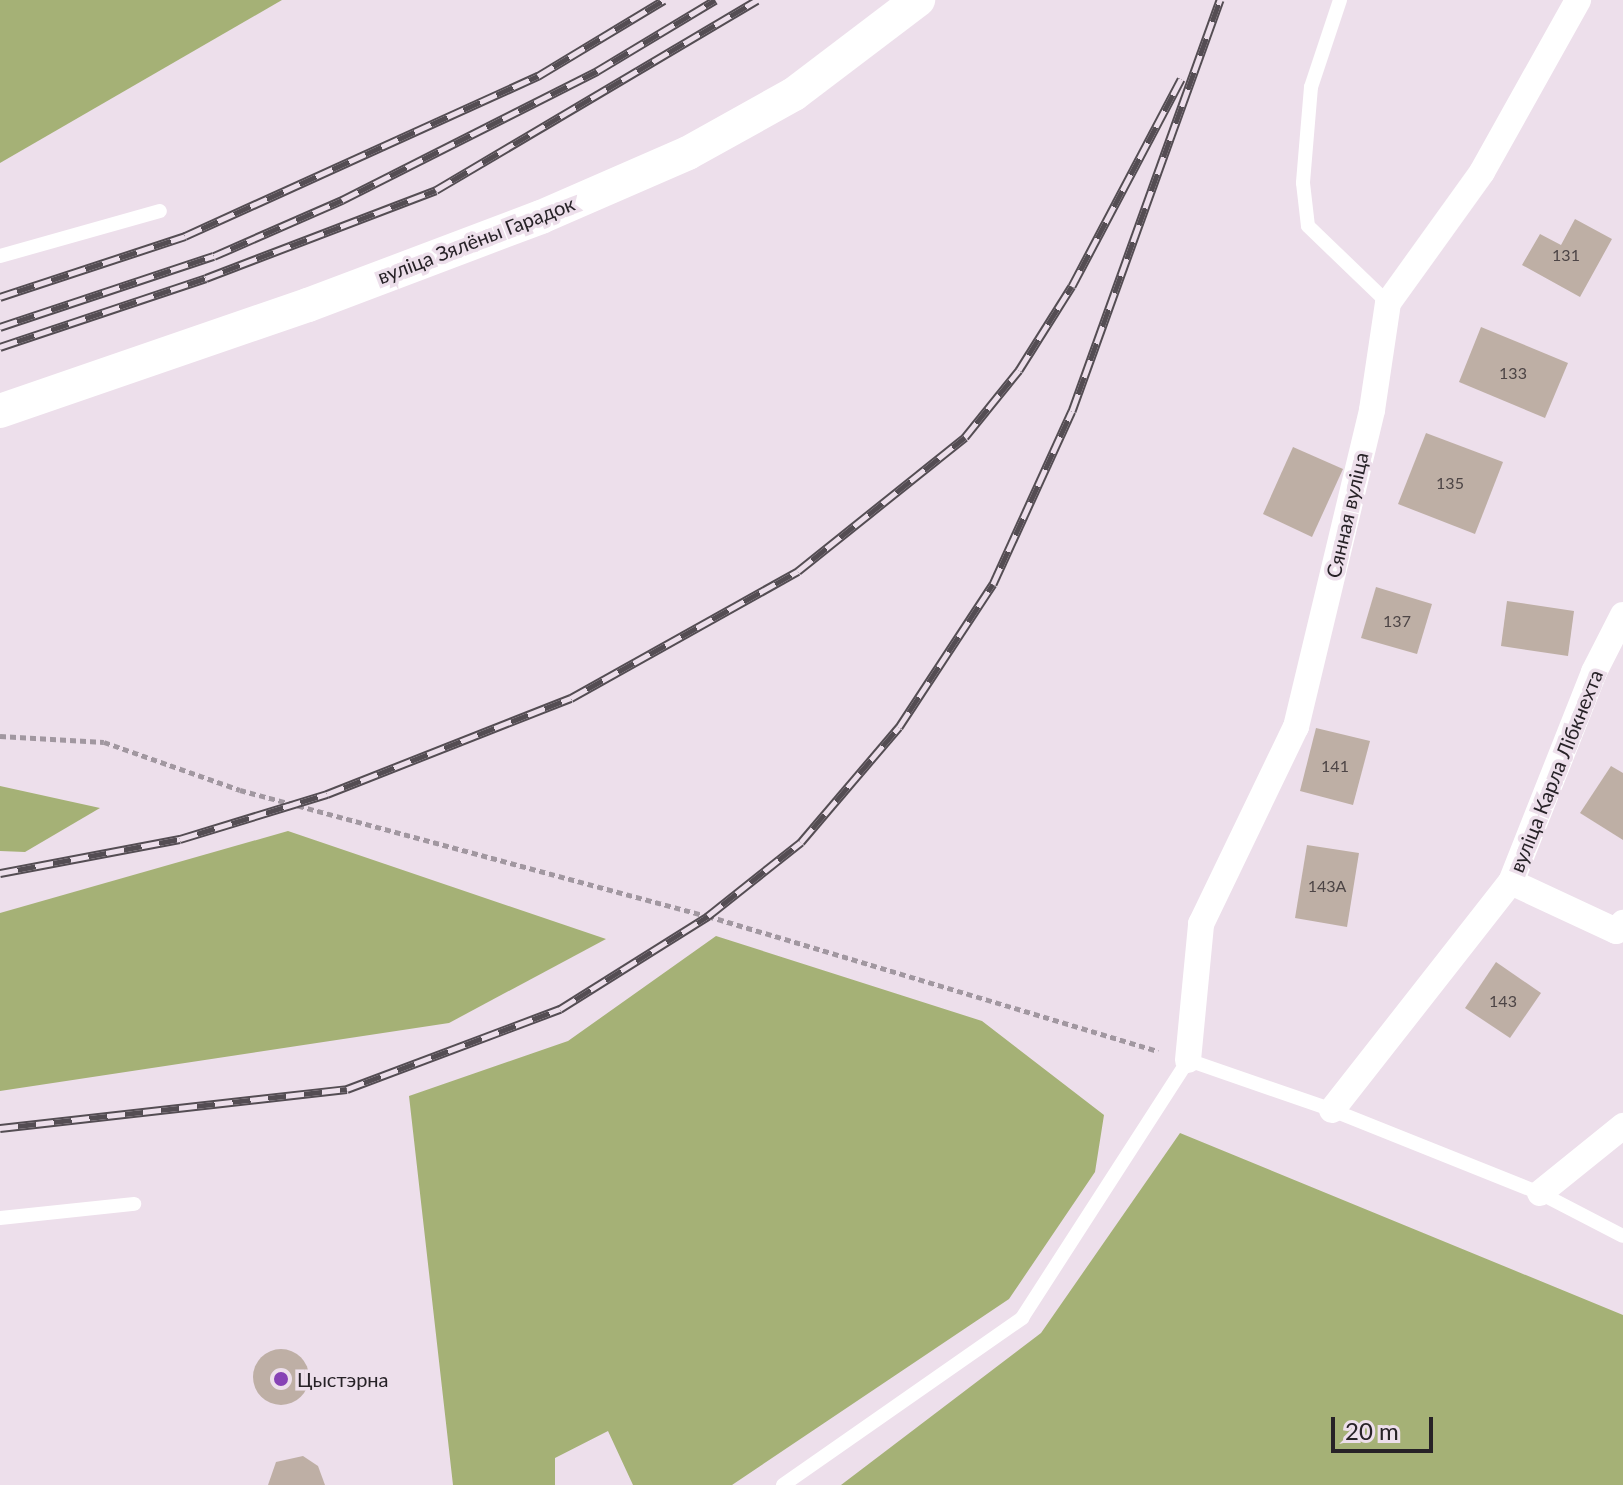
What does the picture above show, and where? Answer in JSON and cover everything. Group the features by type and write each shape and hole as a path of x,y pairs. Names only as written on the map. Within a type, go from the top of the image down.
{"street":[{"name":"вуліца Зялёны Гарадок","path":"0,411 322,300 541,217 688,153 794,94 918,0"},
{"name":"Сянная вуліца","path":"1188,1060 1201,924 1296,727 1372,410 1388,303 1482,172 1578,0"},
{"name":"вуліца Карла Лібкнехта","path":"1332,1110 1511,882 1594,672 1623,615"},
{"path":"1511,882 1616,931 1623,923"},
{"path":"1540,1193 1623,1126"}],"lane":[{"path":"1340,0 1311,87 1303,183 1308,226 1388,303"},
{"path":"0,256 160,211"},
{"path":"783,1485 1022,1318 1188,1060 1332,1110 1540,1193 1623,1236"},
{"path":"0,1218 134,1204"}],"path":[{"path":"0,736 104,742 240,790 708,916 1188,1060"}],"green space":[{"path":"0,0 282,0 0,163"},
{"path":"0,786 100,808 25,852 0,851"},
{"path":"288,831 606,939 449,1023 0,1091 0,913"},
{"path":"716,936 982,1021 1104,1115 1095,1172 1009,1299 732,1485 633,1485 608,1431 555,1458 555,1485 453,1485 409,1096 568,1041"},
{"path":"1180,1133 1623,1315 1623,1485 841,1485 1041,1333"}],"building":[{"path":"1575,219 1612,239 1580,297 1522,265 1540,234 1561,245"},
{"path":"1481,327 1568,363 1545,418 1459,382"},
{"path":"1426,433 1503,462 1475,534 1398,504"},
{"path":"1293,447 1343,469 1312,537 1263,514"},
{"path":"1376,587 1432,604 1417,654 1361,638"},
{"path":"1507,601 1574,611 1568,656 1501,646"},
{"path":"1316,728 1370,741 1353,805 1300,791"},
{"path":"1611,766 1623,773 1623,840 1580,813"},
{"path":"1307,845 1359,853 1347,927 1295,918"},
{"path":"1496,962 1541,993 1510,1038 1465,1008"},
{"name":"Цыстэрна","path":"281,1349 301,1357 309,1377 301,1397 281,1405 261,1397 253,1377 261,1357"},
{"path":"303,1456 318,1466 325,1485 268,1485 276,1462"}],"railway":[{"path":"0,297 185,236 538,76 664,0"},
{"path":"0,327 214,256 342,200 597,71 715,0"},
{"path":"0,347 206,278 436,190 757,0"},
{"path":"0,1128 347,1089 560,1009 708,916 801,842 899,727 993,584 1072,411 1220,0"},
{"path":"0,873 180,839 327,794 571,698 798,571 965,437 1019,370 1072,286 1181,79"}],"place":[{"name":"Цыстэрна","path":"281,1379"}]}
